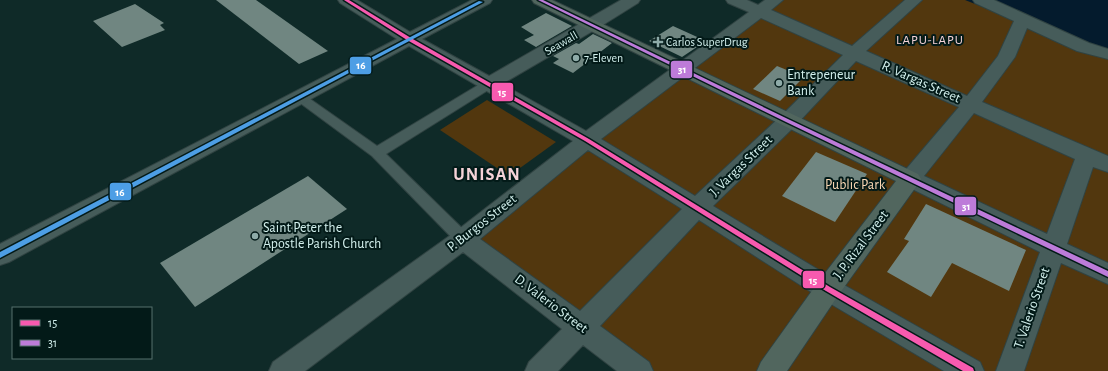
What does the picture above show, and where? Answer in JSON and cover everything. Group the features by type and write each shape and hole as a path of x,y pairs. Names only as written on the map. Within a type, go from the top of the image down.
{"main road":[{"path":"540,0 910,179"},
{"name":"J. P. Rizal Street","path":"771,371 828,289 910,179"}],"street":[{"path":"346,0 409,39 587,140 698,207 828,289 970,371"},
{"path":"0,255 484,0"},
{"name":"Seawall","path":"489,84 592,25 632,0"},
{"name":"R. Vargas Street","path":"734,0 767,6 855,52 1098,160"},
{"name":"J. Vargas Street","path":"539,371 698,207 788,121 855,52 914,0"},
{"path":"981,0 1023,18 1083,47 1108,54"},
{"name":"P. Burgos Street","path":"283,371 463,239 587,140 767,6"},
{"path":"1023,18 1006,57 971,104 910,179 1108,274"},
{"name":"T. Valerio Street","path":"1010,371 1053,248 1098,160"},
{"name":"D. Valerio Street","path":"463,239 639,371"}],"lane":[{"path":"378,153 489,84"},
{"path":"298,97 378,153 463,239"}],"green space":[{"name":"Public Park","path":"774,0 981,0 1108,46 1108,371 638,371 463,239"},
{"path":"487,100 556,142 509,176 440,130"}],"water":[{"path":"965,0 1108,0 1108,54 1083,47"}],"building":[{"path":"216,0 256,0 328,51 299,64"},
{"path":"135,4 164,23 160,25 165,30 122,47 93,21"},
{"path":"546,13 572,26 536,47 524,40 534,35 521,27"},
{"path":"673,26 706,41 682,57 649,41"},
{"name":"7-Eleven","path":"593,34 612,43 573,73 553,63 559,59 553,56 576,43 579,44"},
{"name":"Entrepeneur Bank","path":"777,66 804,77 780,101 753,89"},
{"path":"816,152 867,174 835,222 782,196"},
{"name":"Saint Peter the Apostle Parish Church","path":"308,176 347,209 195,307 160,263"},
{"path":"926,204 1026,250 1009,291 952,263 931,297 887,272 909,241 904,239"}],"transit line":[{"name":"15","path":"346,0 409,39 587,140 828,289 970,371"},
{"name":"31","path":"540,0 788,121 1108,274"},
{"name":"16","path":"0,255 481,2"}],"place":[{"name":"Carlos SuperDrug","path":"658,42"},
{"name":"7-Eleven","path":"576,58"},
{"name":"Entrepeneur Bank","path":"779,83"},
{"name":"Saint Peter the Apostle Parish Church","path":"255,236"}],"district":[{"name":"LAPU-LAPU","path":"930,40"},
{"name":"UNISAN","path":"487,175"}]}
